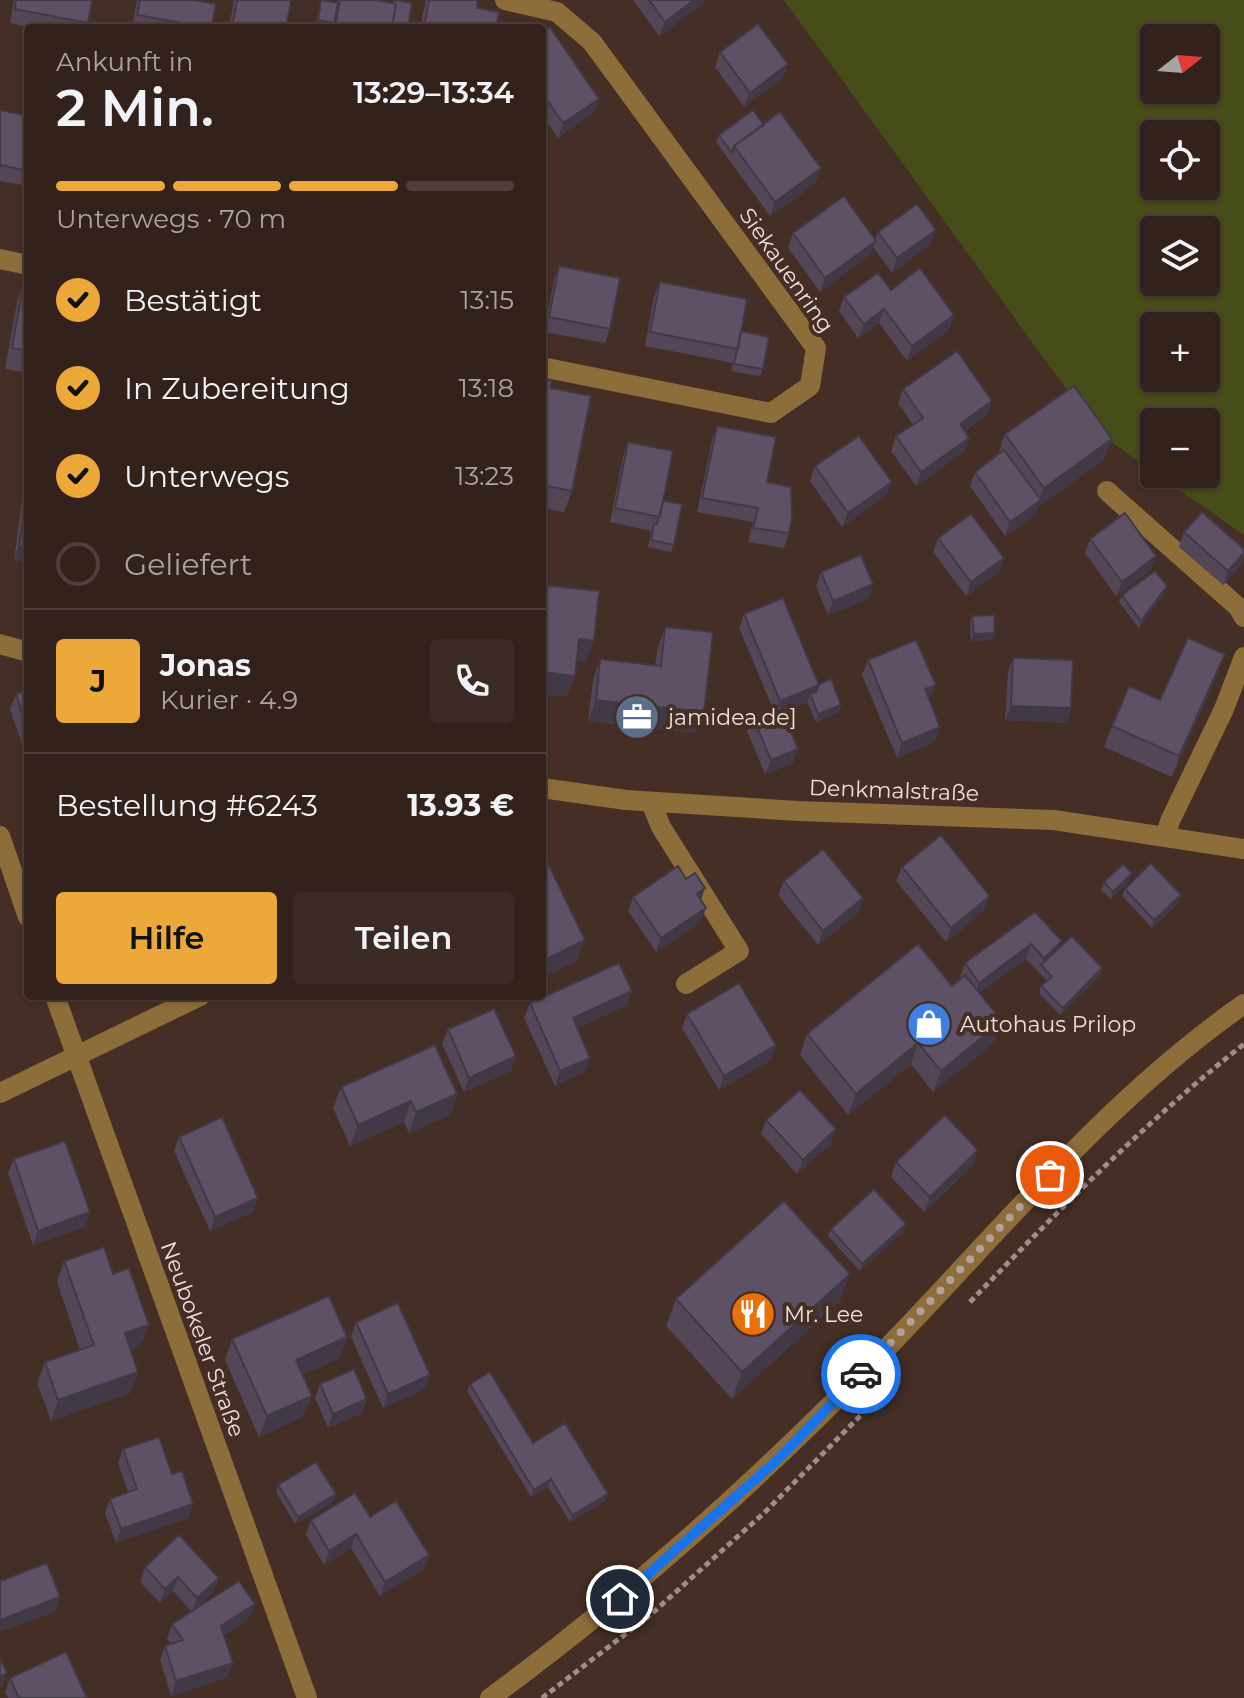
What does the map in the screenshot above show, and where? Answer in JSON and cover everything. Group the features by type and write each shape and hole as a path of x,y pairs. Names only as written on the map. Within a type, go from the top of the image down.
{"street":[{"name":"Siekauenring","path":"505,0 557,12 592,42 816,348 810,386 771,413 546,368"},
{"path":"0,259 24,264"},
{"path":"1107,491 1238,607 1244,617"},
{"path":"0,644 24,651"},
{"path":"1166,835 1224,709 1244,657"},
{"name":"Denkmalstraße","path":"546,789 651,802 798,811 1054,820 1244,849"},
{"path":"651,802 661,827 739,951 686,984"},
{"path":"0,836 24,905"},
{"name":"Neubokeler Straße","path":"56,1000 307,1698"},
{"path":"0,1093 192,1000"},
{"path":"490,1698 620,1599 776,1461 1116,1108 1203,1033 1244,1004"}],"green space":[{"path":"784,0 1244,0 1244,535 1176,488 1220,488 1220,408 1140,408 1140,462 1098,433"}],"building":[{"path":"16,0 92,0 88,23 15,9"},
{"path":"140,0 194,0 216,4 212,24 182,24 137,15"},
{"path":"237,0 291,0 287,24 233,24"},
{"path":"321,0 338,3 334,23 318,20"},
{"path":"340,0 376,0 396,4 393,24 336,24"},
{"path":"394,0 412,3 409,24 393,24 396,4"},
{"path":"429,0 478,0 477,8 499,12 497,24 425,24"},
{"path":"649,0 694,0 665,22"},
{"path":"758,24 788,64 750,93 720,52"},
{"path":"550,27 599,99 563,123 546,99 546,30"},
{"path":"0,110 24,115 24,170 0,165"},
{"path":"753,110 764,125 734,146 732,153 719,135"},
{"path":"780,112 821,168 775,202 734,146"},
{"path":"844,196 876,241 825,278 793,233"},
{"path":"917,204 936,230 897,258 878,232"},
{"path":"559,266 620,278 610,329 549,317"},
{"path":"920,268 954,315 912,346 884,309 864,324 844,297 878,273 891,290"},
{"path":"24,281 24,350 12,348"},
{"path":"660,282 747,299 738,349 650,332"},
{"path":"741,331 769,337 763,369 734,364"},
{"path":"957,351 992,401 960,424 969,438 921,472 896,436 923,418 903,389"},
{"path":"546,380 552,381 550,388 591,396 572,491 546,486"},
{"path":"1074,386 1112,439 1044,488 1005,434"},
{"path":"717,426 776,437 767,482 791,487 789,533 753,528 758,508 702,498"},
{"path":"859,436 892,482 848,513 815,466"},
{"path":"628,442 673,451 660,517 615,508"},
{"path":"1004,450 1041,500 1010,522 975,472"},
{"path":"663,501 682,504 674,545 651,540"},
{"path":"24,511 24,547 19,546"},
{"path":"1202,512 1244,549 1228,571 1184,532"},
{"path":"1125,513 1156,556 1122,582 1090,539"},
{"path":"971,514 1004,558 971,582 938,538"},
{"path":"861,555 873,584 833,601 821,572"},
{"path":"1155,571 1167,586 1141,621 1122,595"},
{"path":"546,585 599,591 594,641 579,639 575,676 546,672"},
{"path":"783,598 819,685 780,701 744,614"},
{"path":"994,615 995,633 974,634 972,616"},
{"path":"665,627 713,632 704,712 596,700 600,659 661,666"},
{"path":"1188,638 1225,654 1179,756 1112,726 1129,686 1160,700"},
{"path":"916,640 936,685 925,689 940,727 902,743 868,660"},
{"path":"1013,658 1073,660 1071,708 1011,706"},
{"path":"831,679 841,705 818,714 810,694 816,692 819,684"},
{"path":"24,691 24,719 16,694"},
{"path":"780,705 798,749 771,760 753,717"},
{"path":"941,835 990,896 951,928 902,867"},
{"path":"823,849 863,898 823,931 784,881"},
{"path":"546,859 585,940 546,959"},
{"path":"1151,863 1181,895 1154,920 1125,889"},
{"path":"1123,864 1132,873 1113,892 1104,882"},
{"path":"678,866 686,879 695,873 705,888 697,894 706,908 661,938 633,897"},
{"path":"1035,912 1062,941 1044,958 1031,944 979,983 965,963"},
{"path":"1072,936 1102,968 1063,1008 1041,986 1052,977 1041,965"},
{"path":"918,944 952,986 965,975 1002,1021 941,1071 918,1043 856,1094 807,1034"},
{"path":"619,963 632,991 573,1018 590,1058 560,1071 530,1003 546,1000 546,996"},
{"path":"739,983 776,1045 724,1076 687,1014"},
{"path":"494,1009 516,1056 469,1078 448,1029"},
{"path":"435,1045 457,1094 416,1112 411,1101 358,1125 341,1087"},
{"path":"800,1090 836,1129 803,1160 766,1120"},
{"path":"945,1115 978,1150 930,1197 896,1162"},
{"path":"222,1117 258,1198 215,1217 179,1137"},
{"path":"65,1141 90,1212 38,1231 14,1159"},
{"path":"874,1189 906,1224 862,1264 831,1229"},
{"name":"Mr. Lee","path":"784,1201 850,1274 742,1372 676,1299"},
{"path":"104,1247 113,1274 129,1268 149,1325 125,1333 138,1372 58,1400 45,1362 94,1345 64,1261"},
{"path":"329,1296 347,1337 296,1360 312,1396 267,1416 232,1339"},
{"path":"398,1303 430,1375 388,1394 356,1322"},
{"path":"354,1369 367,1399 333,1414 320,1384"},
{"path":"490,1372 533,1443 565,1423 608,1494 572,1515 551,1479 534,1490 470,1384"},
{"path":"159,1437 172,1474 182,1471 193,1504 121,1529 110,1499 137,1489 123,1449"},
{"path":"316,1462 336,1494 298,1517 278,1485"},
{"path":"355,1493 370,1517 396,1501 429,1555 385,1582 356,1534 329,1551 311,1520"},
{"path":"179,1535 219,1578 197,1598 178,1577 165,1589 145,1567"},
{"path":"47,1563 60,1597 0,1620 0,1581"},
{"path":"239,1581 255,1604 221,1626 233,1663 176,1681 165,1646 183,1640 172,1624"},
{"path":"66,1652 87,1698 19,1698 10,1678"},
{"path":"0,1658 7,1673 0,1677"}],"way so far":[{"path":"861,1374 1050,1175"}],"place":[{"name":"jamidea.de]","path":"637,717"},
{"name":"Autohaus Prilop","path":"929,1024"},
{"name":"Mr. Lee","path":"753,1314"}],"route":[{"path":"620,1599 776,1461 861,1374"}]}
